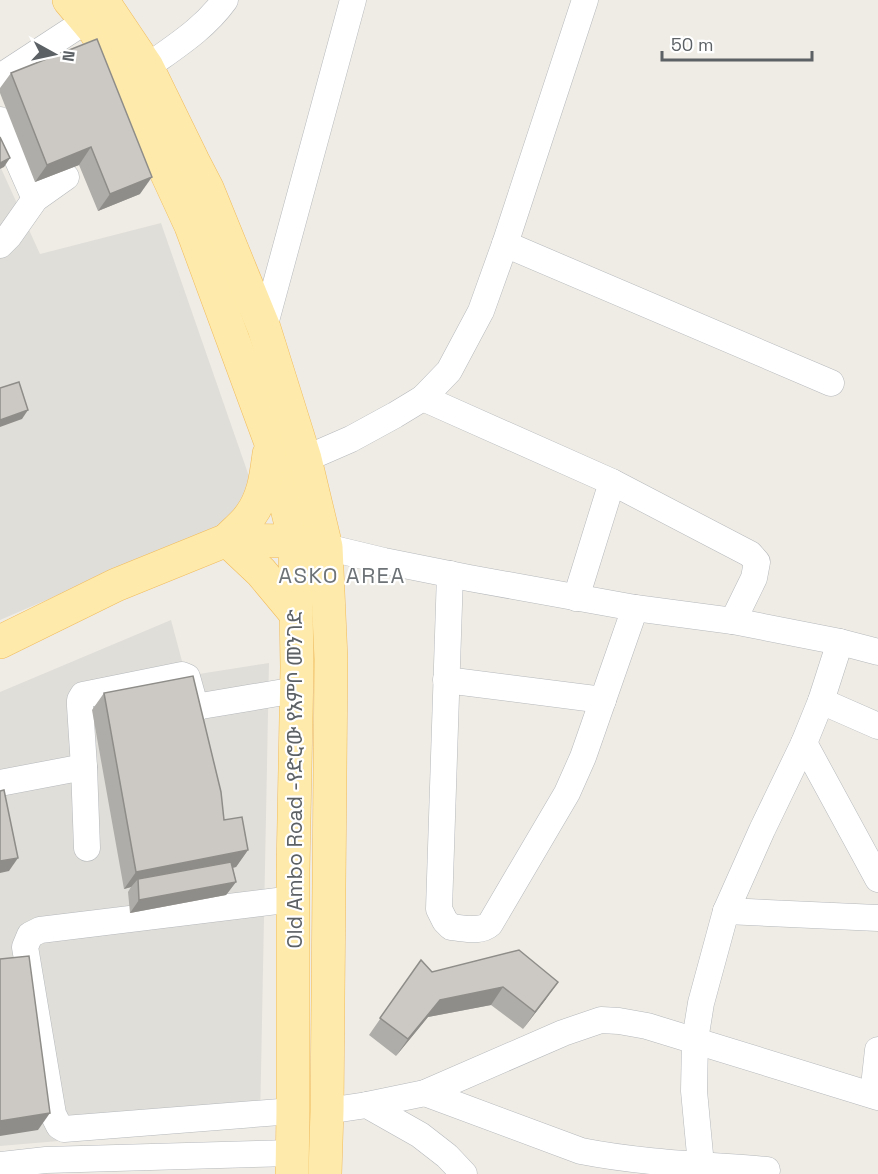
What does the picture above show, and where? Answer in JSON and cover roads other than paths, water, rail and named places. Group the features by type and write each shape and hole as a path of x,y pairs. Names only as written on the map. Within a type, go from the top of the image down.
{"main road":[{"name":"Old Ambo Road -የድሮው የአምቦ መንገድ","path":"86,7 147,67 207,188 264,328 305,459 326,547 332,659 325,1174"},
{"name":"Old Ambo Road -የድሮው የአምቦ መንገድ","path":"86,7 120,72 191,226 271,443 295,541 292,1164"},
{"path":"227,540 249,517 260,498 271,443"},
{"path":"227,540 261,572 296,614"},
{"path":"0,642 116,585 227,540 295,541 326,547"}],"street":[{"path":"147,67 196,33 225,0"},
{"path":"264,328 353,0"},
{"path":"305,459 351,439 423,398 449,371 481,311 585,0"},
{"path":"0,77 86,7"},
{"path":"0,120 35,198"},
{"path":"0,246 35,198 66,177"},
{"path":"505,244 831,383"},
{"path":"423,398 612,482 750,554 757,562 754,578 734,621"},
{"path":"576,598 612,482"},
{"path":"326,547 384,561 576,598 734,621 878,652"},
{"path":"450,574 439,909 445,921 452,927 477,930 486,928 490,924 567,793 583,757 635,608"},
{"path":"701,1165 694,1091 695,1040 701,1003 726,911 804,743 821,701 840,642"},
{"path":"87,848 80,706 83,695 183,675 187,676 197,718 296,690"},
{"path":"446,680 603,700"},
{"path":"821,701 878,726"},
{"path":"804,743 878,879"},
{"path":"0,783 84,767"},
{"path":"293,899 40,930 30,935 25,947 53,1114 59,1126 64,1129 293,1111"},
{"path":"726,911 878,918"},
{"path":"0,961 26,957"},
{"path":"327,1111 425,1093 563,1033 601,1020 647,1026 875,1096 878,1050"},
{"path":"425,1093 581,1151 661,1162 767,1170"},
{"path":"367,1105 420,1135 447,1156 465,1174"},
{"path":"0,1165 46,1160 292,1164"}],"district":[{"name":"ASKO AREA","path":"342,575"}]}
